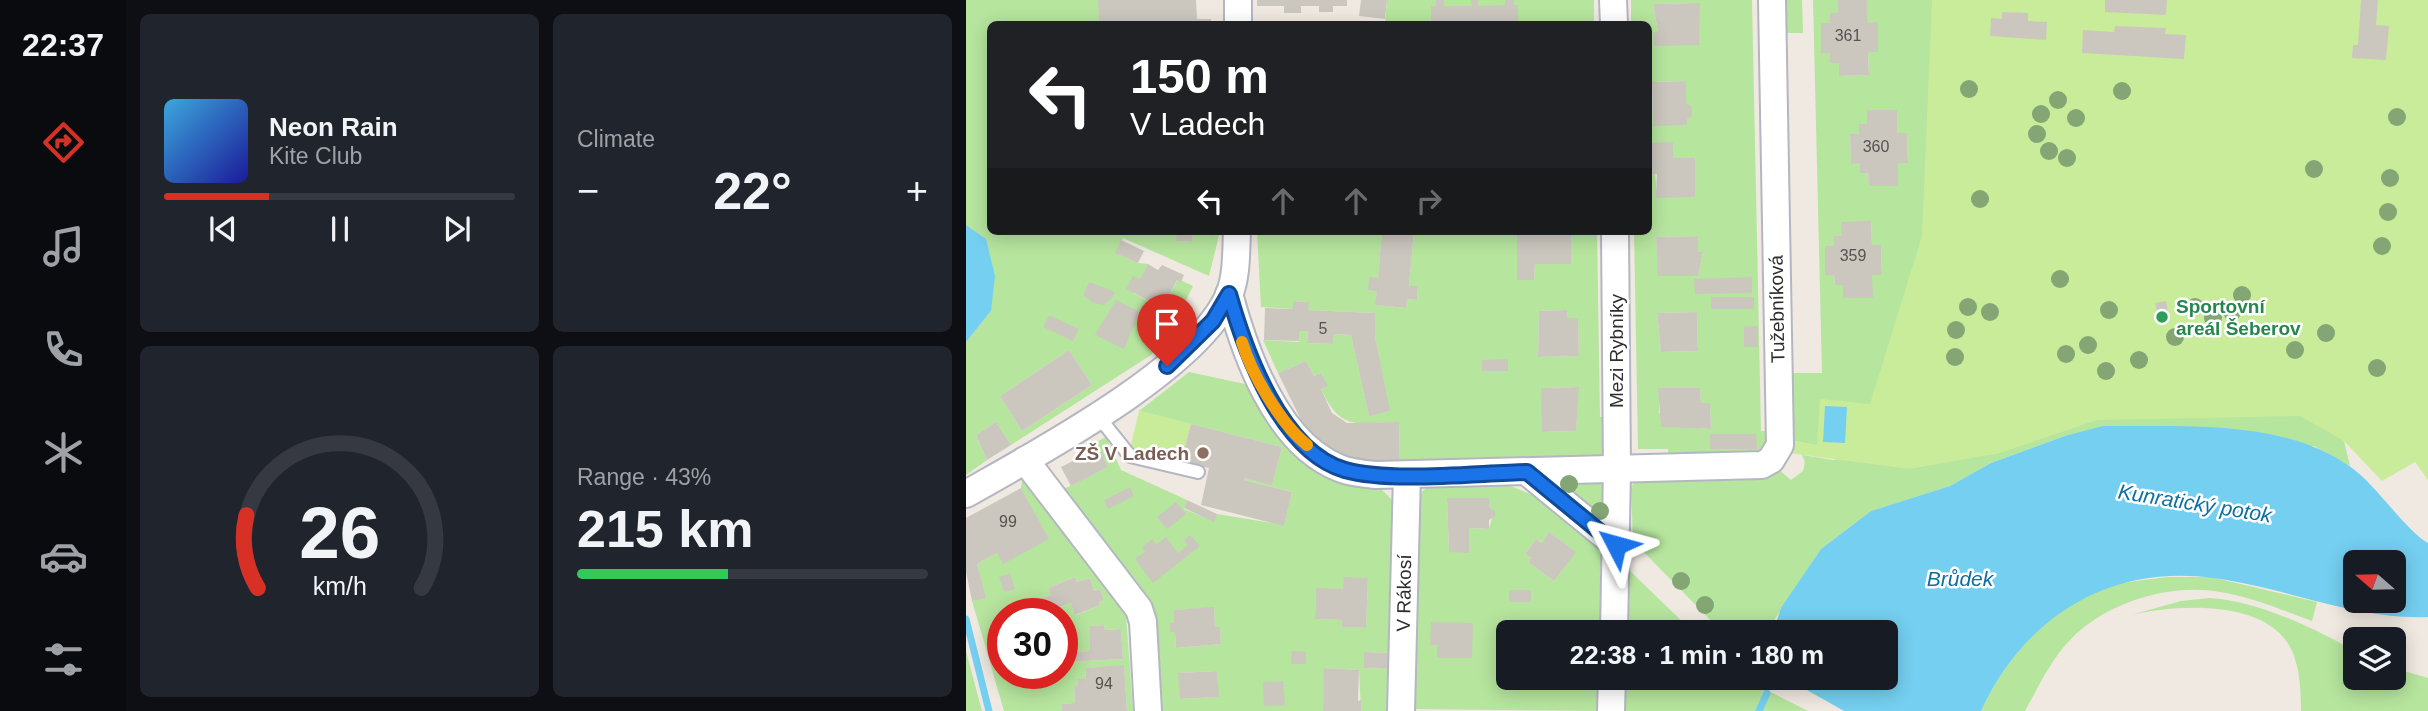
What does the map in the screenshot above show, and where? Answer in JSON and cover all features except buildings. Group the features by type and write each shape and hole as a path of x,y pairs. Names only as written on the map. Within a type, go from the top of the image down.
{"street":[{"path":"1238,0 1238,21"},
{"path":"1613,0 1614,21"},
{"name":"Tužebníková","path":"1617,470 1752,467 1771,460 1780,445 1772,0"},
{"path":"1236,235 1229,294 1244,348 1271,400 1294,434 1338,468 1376,475 1617,470"},
{"name":"Mezi Rybníky","path":"1614,620 1617,470 1615,235"},
{"path":"966,494 1098,416 1179,355 1213,321 1229,294"},
{"path":"1026,460 1139,609 1143,622 1148,711"},
{"path":"1527,472 1616,545"},
{"name":"V Rákosí","path":"1401,711 1408,475"},
{"path":"1611,711 1612,690"}],"lane":[{"path":"1098,416 1130,456 1198,472"}],"green space":[{"path":"966,0 1098,0 1158,21 987,21 987,235 1177,235 1177,241 1192,242 1193,235 1219,235 1209,276 1123,238 1116,253 1138,263 1148,264 1133,293 1163,308 1178,279 1193,286 1170,332 1151,355 1011,445 996,422 976,435 987,460 966,475 966,342 991,311 986,239 966,225","holes":["1069,350 1092,385 1022,431 1000,396"]},
{"path":"1387,0 1594,0 1594,21 1385,21"},
{"path":"1631,0 1752,0 1761,431 1770,431 1771,437 1760,456 1669,460 1668,449 1638,449 1634,235 1652,235 1652,82 1652,21 1631,21","holes":["1699,3 1699,44 1654,45 1654,32 1658,32 1653,4","1686,81 1686,103 1653,125 1652,82","1654,158 1694,158 1695,197 1657,197","1697,236 1698,252 1703,253 1698,275 1659,276 1656,237","1711,297 1753,297 1754,309 1711,309","1697,312 1698,351 1661,352 1657,313","1659,388 1700,388 1701,403 1710,404 1711,429 1702,429 1659,413"]},
{"path":"1784,0 1802,0 1803,33 1785,33"},
{"path":"1813,0 1838,0 1838,13 1830,14 1830,23 1821,24 1821,53 1830,53 1839,63 1840,76 1869,75 1868,52 1878,52 1878,23 1868,23 1867,0 1948,0 2076,265 1817,446 1791,440 1791,373 1822,373","holes":["1867,110 1897,110 1897,133 1907,133 1908,162 1898,163 1898,186 1869,186 1868,173 1860,173 1860,163 1851,163 1850,134 1859,134 1859,124 1867,124","1842,222 1871,222 1872,245 1881,245 1882,274 1872,275 1872,298 1843,298 1843,285 1835,285 1834,275 1825,275 1825,246 1834,246 1834,236 1842,236"]},
{"name":"Sportovní areál Šeberov","path":"1932,0 2428,0 2428,480 2415,462 2382,481 2344,441 2300,416 2097,420 2000,453 1909,469 1789,453 1791,440 1817,445 1820,399 1870,404 1922,236"},
{"path":"1257,235 1382,235 1376,305 1406,308 1407,299 1417,300 1418,286 1409,286 1414,235 1517,235 1597,235 1600,417 1609,417 1609,448 1603,458 1563,464 1563,456 1558,456 1493,457 1493,464 1400,464 1399,422 1361,423 1344,419 1336,413 1321,389 1327,385 1321,373 1314,376 1306,361 1278,373 1263,340 1299,342 1300,331 1308,331 1307,343 1333,344 1334,334 1351,335 1369,415 1389,411 1375,337 1375,313 1308,310 1308,302 1294,301 1293,309 1261,307","holes":["1517,235 1570,264 1535,264 1534,280 1518,280","1567,310 1567,318 1578,319 1579,356 1538,357 1539,311","1578,387 1576,431 1542,432 1542,388"]},
{"path":"1189,372 1245,384 1284,440 1314,468 1332,478 1354,485 1379,487 1395,503 1389,653 1365,652 1364,668 1389,669 1387,711 1361,711 1359,670 1325,668 1323,711 1160,711 1153,606 1064,489 1108,467 1096,442 1106,437 1121,470 1187,500 1184,509 1213,521 1217,514 1284,525 1292,492 1244,480 1245,478 1272,484 1282,447 1139,411","holes":["1368,578 1366,628 1342,627 1342,620 1315,619 1316,589 1343,589","1214,608 1215,627 1220,627 1221,644 1176,648 1175,632 1170,632 1170,623 1174,623 1174,610","1217,671 1218,697 1180,699 1179,673"]},
{"path":"2260,380 2344,441 2350,466 2314,446 2065,436 1991,463 1950,486 1871,511 1821,549 1775,620 1710,620 1633,541 1631,487 1636,481 1756,480 1778,469 1791,480 1803,471 1805,462 1802,455 1833,460"},
{"path":"1139,411 1191,424 1181,462 1130,449"},
{"path":"1022,479 1126,615 1133,711 1127,711 1124,666 1085,668 1086,679 1078,679 1078,662 1123,659 1121,629 1105,630 1104,625 1090,626 1090,651 1078,652 1078,614 1100,605 1099,602 1104,600 1100,589 1094,591 1090,578 1077,582 1075,577 1048,588 1051,595 1042,598 987,598 987,653 972,601 985,597 977,564 997,553 1048,539 1021,488"},
{"path":"1559,481 1602,481 1604,516 1599,516 1560,485"},
{"path":"1429,485 1508,485 1550,502 1594,540 1603,558 1601,620 1496,620 1496,690 1600,690 1599,711 1410,709 1418,496","holes":["1447,498 1489,498 1489,507 1494,511 1489,529 1469,528 1469,552 1449,552","1549,532 1575,552 1554,581 1528,562 1531,558 1525,554 1536,539 1542,543"]},
{"path":"1627,568 1681,620 1625,620"},
{"path":"2168,577 2211,577 2317,602 2312,621 2255,600 2220,592 2181,590 2140,598 2102,615 2071,639 2051,664 2025,711 1981,711 2016,655 2047,622 2065,608 2104,588"},
{"path":"2210,598 2267,610 2343,645 2343,690 2406,690 2406,672 2428,678 2428,711 2301,711 2300,682 2293,653 2282,635 2265,622 2221,609 2172,609 2131,615 2181,601"},
{"path":"966,651 982,711 966,711"},
{"path":"998,689 1074,689 1075,703 1061,704 1062,711 1004,711"},
{"path":"1623,690 1767,690 1808,711 1623,711"}],"water":[{"path":"966,225 986,239 995,276 991,311 966,342"},
{"path":"1825,406 1847,407 1845,443 1823,442"},
{"name":"Brůdek","path":"2103,426 2232,429 2295,440 2325,452 2352,468 2410,529 2428,543 2428,617 2373,613 2406,613 2406,550 2343,550 2343,607 2213,578 2175,576 2138,580 2105,589 2074,604 2046,624 2021,649 1999,678 1981,711 1844,711 1807,690 1898,690 1898,620 1777,620 1781,608 1821,549 1871,511 1950,486 1991,463 2065,436"}],"waterway":[{"path":"966,619 989,711"},
{"name":"Kunratický potok","path":"1759,711 1767,693"}],"slow traffic":[{"path":"1242,342 1271,400 1288,427 1307,445"}],"place":[{"name":"Sportovní areál Šeberov","path":"2162,317"},
{"name":"ZŠ V Ladech","path":"1203,453"}],"route":[{"path":"1167,366 1213,321 1229,294 1244,348 1271,400 1294,434 1329,463 1345,470 1376,475 1527,472 1616,545"}]}
